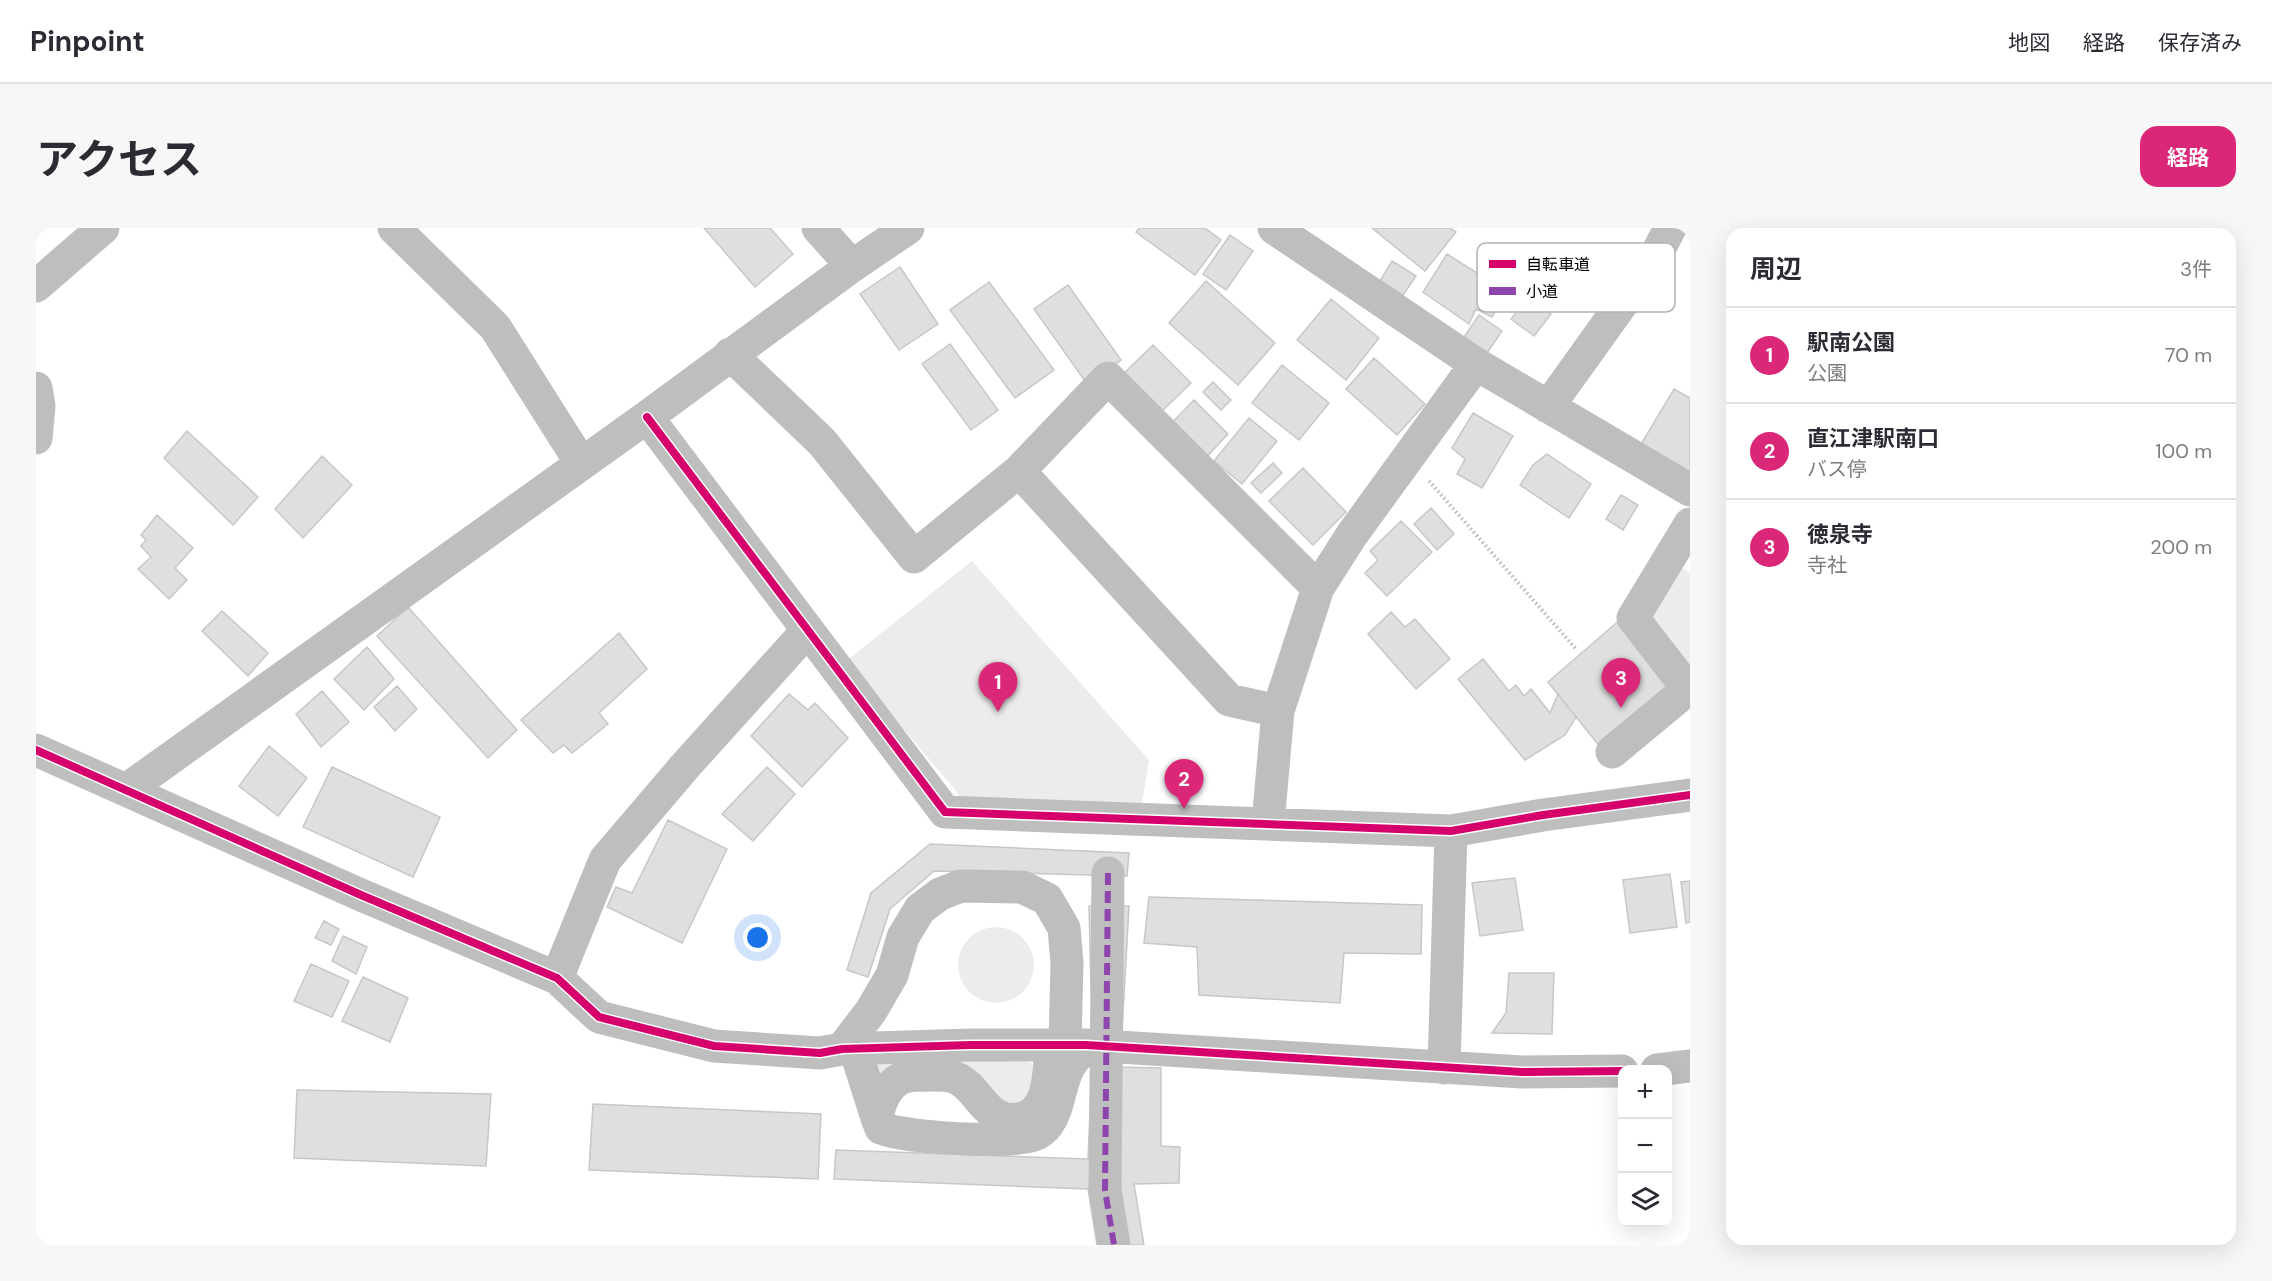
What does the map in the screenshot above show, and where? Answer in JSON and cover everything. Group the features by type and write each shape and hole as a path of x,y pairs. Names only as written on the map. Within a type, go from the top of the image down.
{"street":[{"path":"36,286 103,228"},
{"path":"394,228 495,327 581,463"},
{"path":"818,228 852,266"},
{"path":"126,790 647,417 852,266 908,228"},
{"path":"1274,228 1476,364 1690,490"},
{"path":"1662,243 1670,228"},
{"path":"1548,407 1616,312"},
{"path":"730,354 822,442 914,557 1018,471 1108,378 1318,588"},
{"path":"1268,823 1278,711 1318,588 1351,536 1476,364"},
{"path":"36,388 39,406 36,438"},
{"path":"647,417 945,812 1451,831 1543,815 1690,795"},
{"path":"1018,471 1229,700 1278,711"},
{"path":"1612,752 1688,689 1633,618 1690,524"},
{"path":"557,978 605,860 686,765 808,630"},
{"path":"36,750 361,895 557,978 599,1017 714,1046 820,1053 848,1049 970,1045 1068,1045 1522,1072 1618,1071"},
{"path":"1443,1068 1451,831"},
{"path":"1108,873 1105,1190 1114,1245"},
{"path":"961,886 1022,887 1047,899 1064,928 1069,1066 1056,1109 1048,1125 1036,1134 1022,1137 968,1139 896,1133 881,1128 848,1049 892,975 903,937 920,909 940,894 961,886"},
{"path":"878,1121 879,1106 887,1090 898,1078 911,1075 955,1077 968,1086 979,1101 995,1114 1012,1120 1025,1118 1038,1107 1068,1045"},
{"path":"1672,1068 1690,1066"}],"path":[{"path":"1409,458 1576,649"}],"shaded area":[{"path":"972,561 1149,760 1142,804 961,797 846,661"},
{"path":"1681,567 1690,573 1690,681 1640,618"},
{"path":"996,927 1011,930 1023,938 1031,950 1034,965 1031,980 1023,992 1011,1000 996,1003 981,1000 969,992 961,980 958,965 961,950 969,938 981,930"},
{"path":"868,1055 1030,1062 1037,1069 1033,1096 1012,1107 976,1084 876,1096"}],"building":[{"path":"704,228 770,228 793,254 755,287"},
{"path":"1139,228 1205,228 1221,240 1195,275 1136,232"},
{"path":"1372,228 1450,228 1456,232 1425,271"},
{"path":"1230,235 1253,251 1226,290 1203,274"},
{"path":"1447,254 1477,273 1477,310 1469,324 1423,292"},
{"path":"1392,261 1416,276 1403,295 1380,281"},
{"path":"900,267 938,324 899,350 860,294"},
{"path":"1206,281 1275,343 1238,385 1169,323"},
{"path":"989,282 1054,370 1015,398 950,310"},
{"path":"1068,285 1121,360 1087,384 1034,309"},
{"path":"1331,299 1379,338 1346,380 1297,340"},
{"path":"1482,312 1495,312 1492,317"},
{"path":"1516,312 1549,312 1551,314 1534,336 1511,319"},
{"path":"1479,315 1502,331 1485,356 1462,340"},
{"path":"950,344 998,410 971,430 922,364"},
{"path":"1153,345 1191,383 1156,417 1118,379"},
{"path":"1374,358 1425,404 1397,435 1346,389"},
{"path":"1282,365 1329,403 1299,440 1252,403"},
{"path":"1213,382 1231,400 1221,410 1203,392"},
{"path":"1674,389 1690,398 1690,476 1640,446"},
{"path":"1194,400 1228,434 1200,464 1165,430"},
{"path":"1473,413 1513,436 1482,488 1457,474 1465,459 1452,448"},
{"path":"1249,418 1277,441 1242,484 1214,461"},
{"path":"187,431 258,497 233,525 164,458"},
{"path":"1547,454 1591,484 1569,518 1520,485 1533,465"},
{"path":"322,456 352,485 303,538 275,509"},
{"path":"1273,463 1282,473 1261,493 1251,483"},
{"path":"1303,468 1346,512 1313,545 1269,501"},
{"path":"1621,495 1638,505 1623,530 1606,519"},
{"path":"1431,508 1454,534 1437,550 1414,524"},
{"path":"157,515 193,548 175,568 187,580 169,599 138,569 151,557 141,546 146,540 141,535"},
{"path":"1401,521 1432,552 1387,596 1365,573 1378,560 1370,551"},
{"path":"408,607 517,730 488,758 377,636"},
{"path":"222,611 268,653 248,676 202,631"},
{"path":"1391,612 1405,627 1415,619 1450,659 1416,689 1368,634"},
{"path":"1622,618 1675,684 1601,748 1548,682"},
{"path":"619,633 647,669 599,713 608,724 572,753 564,745 553,753 521,720"},
{"path":"367,647 394,679 364,710 334,679"},
{"path":"1483,659 1509,691 1516,685 1524,696 1531,689 1550,713 1558,694 1576,717 1565,735 1525,760 1458,679"},
{"path":"397,686 417,709 395,731 374,707"},
{"path":"322,691 349,722 321,747 296,714"},
{"path":"789,694 808,710 815,703 848,738 802,787 751,736"},
{"path":"269,746 307,778 278,816 239,786"},
{"path":"332,767 440,817 413,877 303,827"},
{"path":"767,767 795,794 753,841 722,814"},
{"path":"668,820 727,849 682,943 607,907 616,887 632,893"},
{"path":"930,844 1129,853 1127,876 934,871 890,909 868,977 847,970 871,893"},
{"path":"1670,874 1677,927 1630,933 1623,880"},
{"path":"1515,878 1523,930 1480,936 1472,883"},
{"path":"1690,881 1690,922 1686,923 1681,882"},
{"path":"1149,897 1422,905 1421,954 1344,953 1340,1003 1199,995 1197,947 1144,943"},
{"path":"1089,906 1129,906 1120,1067 1161,1068 1161,1146 1180,1147 1179,1183 1134,1184 1144,1245 1097,1245 1088,1189 834,1179 836,1150 1088,1159 1095,997 1091,990"},
{"path":"324,921 339,929 331,945 315,938"},
{"path":"343,936 367,947 356,974 332,961"},
{"path":"311,964 349,981 332,1017 294,1001"},
{"path":"1509,973 1554,973 1552,1034 1492,1033 1506,1013"},
{"path":"363,977 408,998 390,1042 342,1021"},
{"path":"297,1090 491,1094 486,1166 294,1158"},
{"path":"593,1104 821,1114 818,1179 589,1170"}],"marked path":[{"path":"1108,873 1105,1190 1114,1245"}],"cycle path":[{"path":"647,417 945,812 1451,831 1543,815 1690,795"},
{"path":"36,750 361,895 557,978 599,1017 714,1046 820,1053 842,1049 970,1045 1086,1045 1522,1072 1618,1071"}],"place":[{"name":"徳泉寺","path":"1621,708"},
{"name":"駅南公園","path":"998,712"},
{"name":"直江津駅南口","path":"1184,809"}]}
